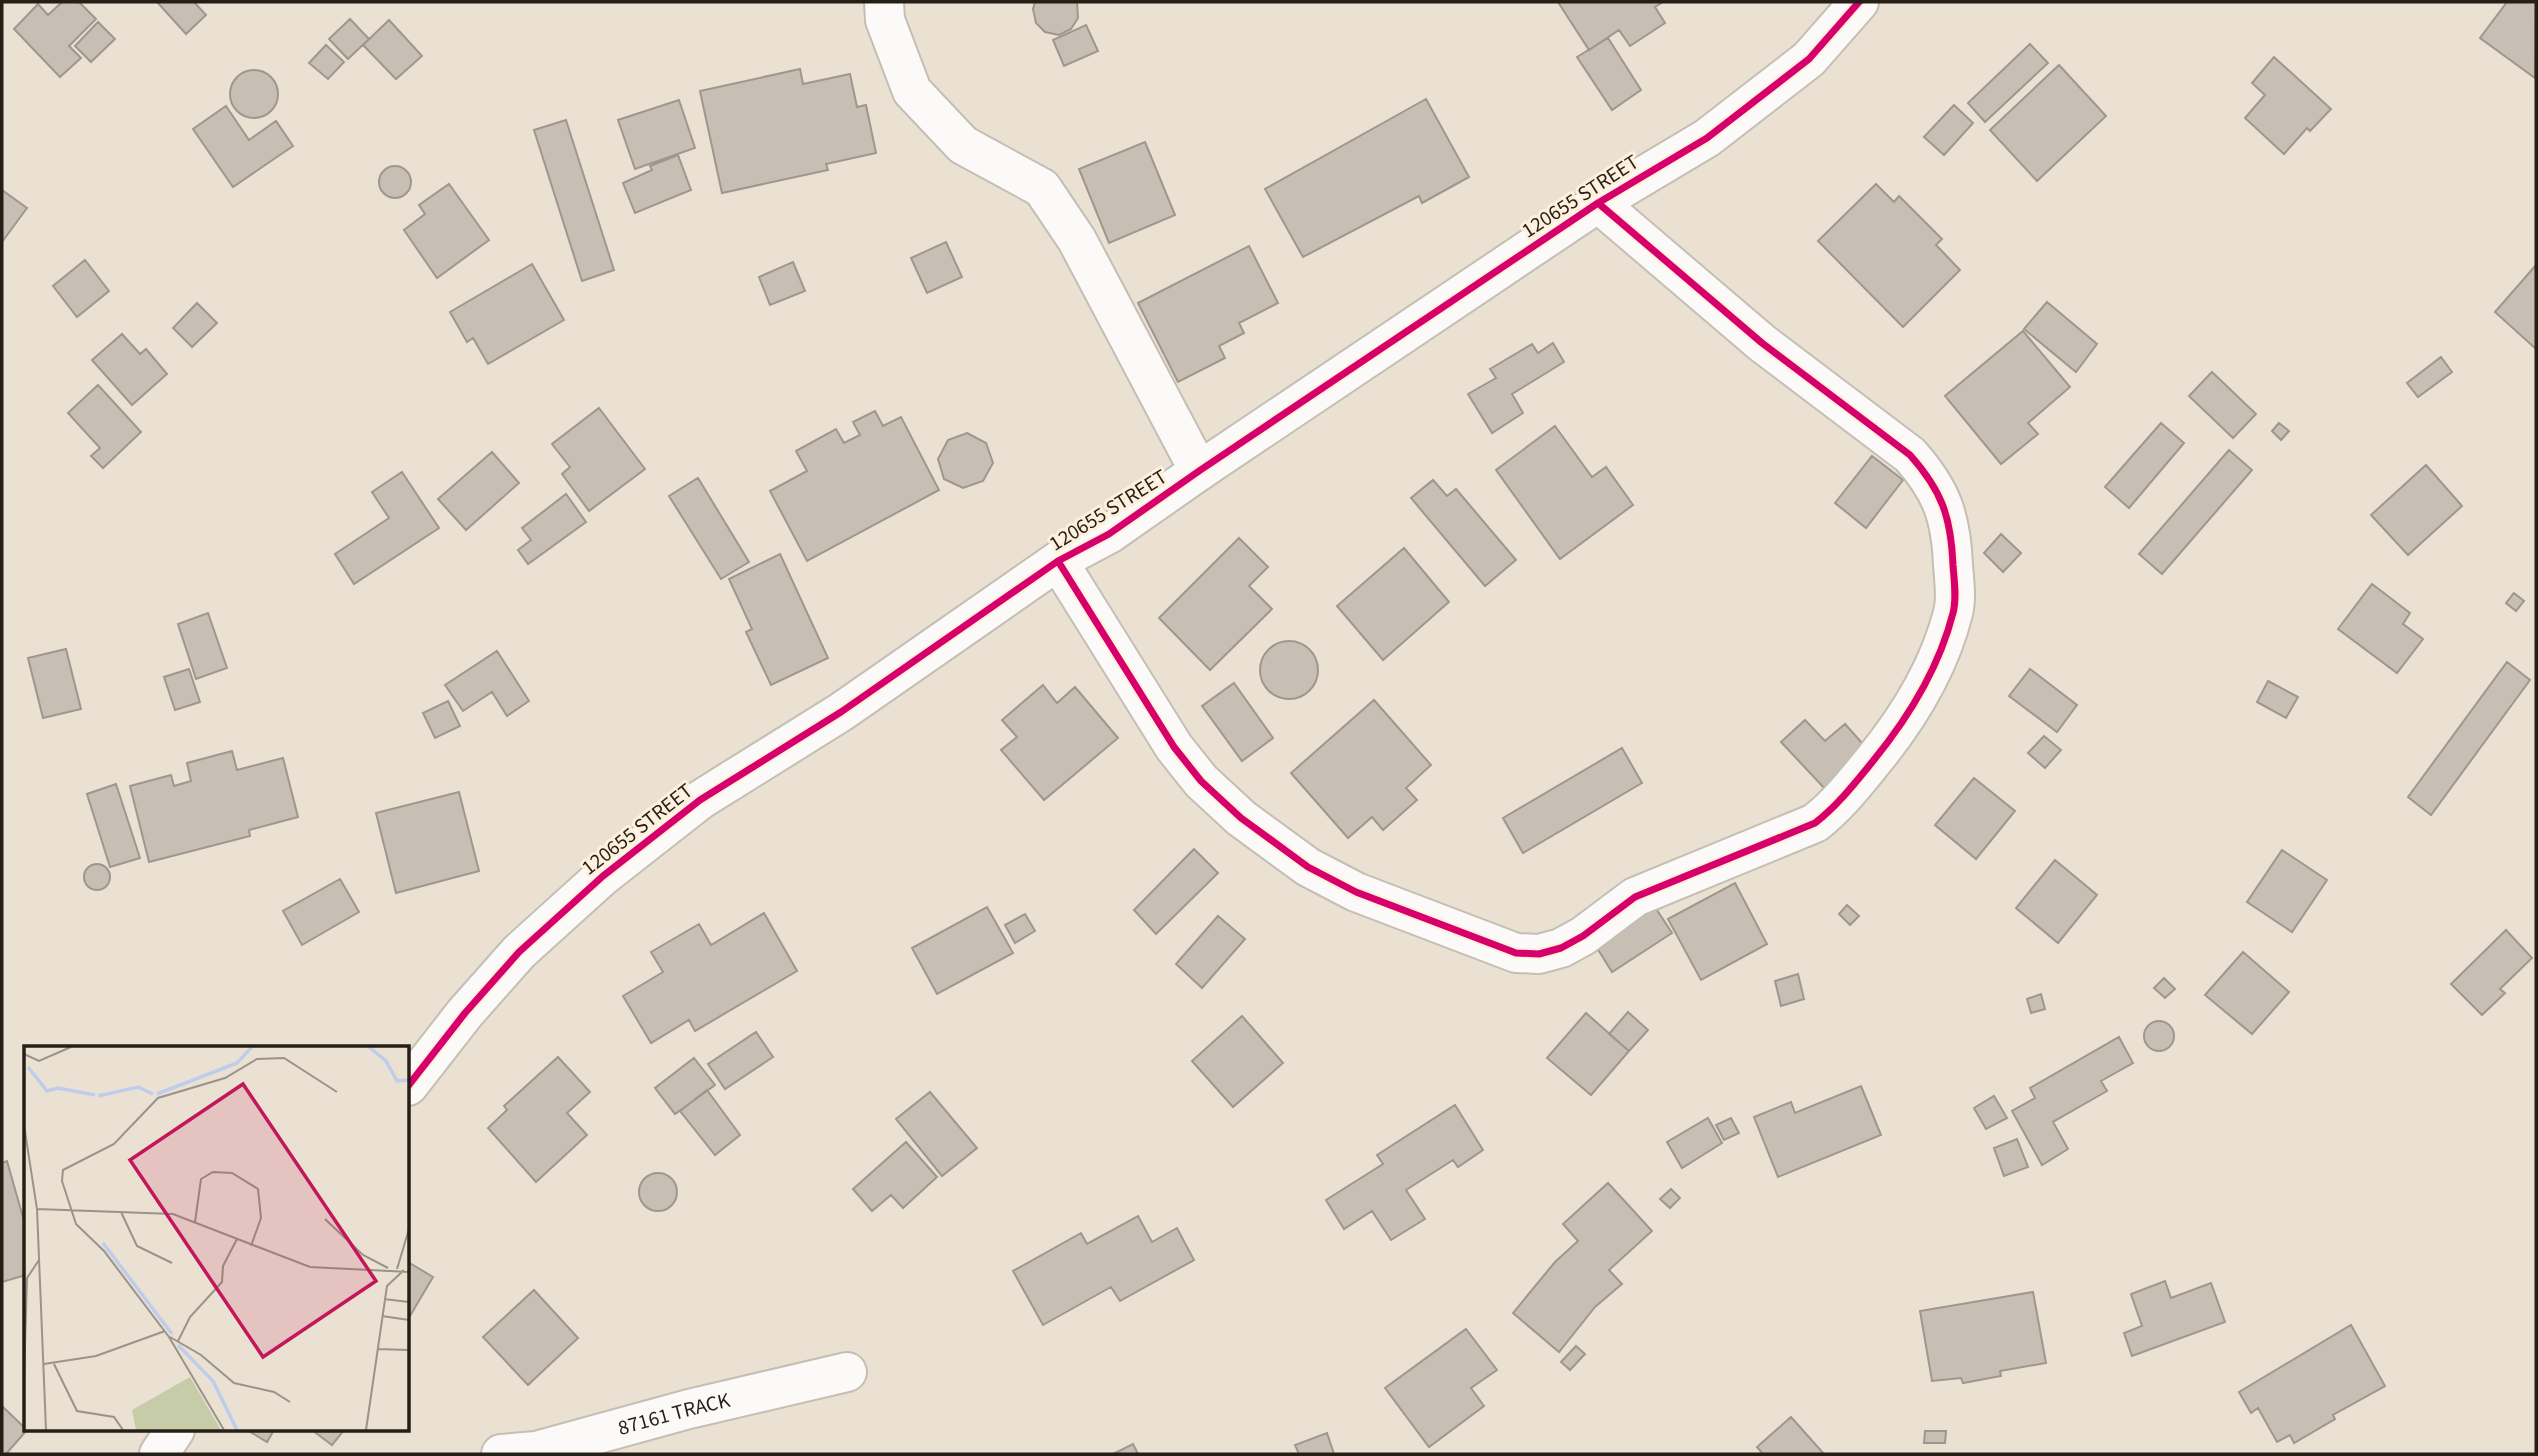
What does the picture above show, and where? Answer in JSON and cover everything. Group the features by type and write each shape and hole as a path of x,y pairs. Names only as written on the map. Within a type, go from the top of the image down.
{"street":[{"path":"884,2 885,20 912,91 963,145 1042,188 1077,240 1199,471"},
{"name":"120655 STREET","path":"410,1083 465,1013 519,951 603,876 700,800 841,712 1058,561 1110,534 1199,471 1598,203 1707,138 1808,59 1859,2"},
{"path":"1058,561 1174,747 1201,781 1241,818 1308,867 1356,892 1516,953 1539,954 1561,948 1583,936 1635,897 1815,823 1831,811 1898,731 1938,662 1953,611 1952,536 1946,510 1925,471 1910,454 1845,408 1762,343 1598,203"},
{"name":"87161 TRACK","path":"501,1454 536,1451 689,1409 847,1372"},
{"path":"159,1454 174,1432"}],"building":[{"path":"62,2 79,2 96,19 69,46 81,58 60,77 14,29 38,4 48,15"},
{"path":"157,2 194,2 206,15 186,34"},
{"path":"1035,2 1077,2 1078,18 1071,29 1059,35 1045,32 1036,23 1033,9"},
{"path":"1558,2 1663,2 1655,7 1665,23 1630,46 1619,30 1589,50"},
{"path":"2507,2 2536,2 2535,78 2480,38"},
{"path":"350,19 369,39 348,59 329,39"},
{"path":"389,20 422,56 396,79 363,45"},
{"path":"98,22 115,39 91,62 75,46"},
{"path":"1086,25 1098,51 1064,66 1053,40"},
{"path":"1608,38 1641,90 1612,110 1577,57"},
{"path":"2030,44 2048,63 1985,122 1968,103"},
{"path":"326,45 344,62 328,79 309,63"},
{"path":"2274,57 2331,109 2310,131 2307,128 2284,154 2245,118 2265,95 2252,83"},
{"path":"2059,65 2106,116 2037,181 1990,130"},
{"path":"800,69 803,84 850,74 857,107 866,105 876,153 826,164 828,170 722,193 700,91"},
{"path":"254,70 271,77 278,94 271,111 254,118 237,111 230,94 237,77"},
{"path":"1426,99 1469,177 1422,203 1419,196 1303,257 1265,189"},
{"path":"679,100 695,148 635,169 618,120"},
{"path":"1954,105 1973,123 1944,155 1924,137"},
{"path":"226,106 249,140 276,121 293,146 233,187 193,129"},
{"path":"566,120 614,270 582,281 534,130"},
{"path":"1145,142 1175,215 1109,243 1079,169"},
{"path":"678,155 691,190 635,213 623,183 652,170 650,166"},
{"path":"395,166 406,171 411,182 406,193 395,198 384,193 379,182 384,171"},
{"path":"449,184 489,240 437,278 404,230 425,214 419,205"},
{"path":"1876,184 1894,202 1899,196 1942,239 1936,245 1960,270 1903,327 1818,241"},
{"path":"2,190 27,208 2,242"},
{"path":"946,242 962,277 927,293 911,258"},
{"path":"1249,246 1278,303 1239,323 1244,333 1219,346 1225,358 1178,382 1138,303"},
{"path":"85,260 109,291 77,317 53,286"},
{"path":"793,262 805,291 770,305 759,277"},
{"path":"532,264 564,320 488,364 473,338 467,342 450,312"},
{"path":"2536,265 2536,349 2495,312"},
{"path":"2047,302 2097,344 2076,372 2024,329"},
{"path":"197,303 217,323 192,347 173,328"},
{"path":"2023,331 2070,387 2028,423 2038,434 2001,464 1945,396"},
{"path":"122,334 140,354 146,349 167,374 132,405 92,360"},
{"path":"1553,343 1564,362 1512,394 1523,413 1492,433 1468,394 1496,378 1490,369 1532,344 1538,353"},
{"path":"2441,357 2452,372 2418,397 2407,383"},
{"path":"2212,372 2256,414 2233,438 2189,396"},
{"path":"98,385 141,432 103,468 91,456 100,448 68,413"},
{"path":"599,408 645,469 589,511 562,474 570,467 552,444"},
{"path":"875,411 883,426 901,417 939,490 807,561 770,491 807,471 796,451 836,429 844,443 860,435 853,422"},
{"path":"2161,423 2184,443 2129,508 2105,487"},
{"path":"2279,423 2289,431 2281,440 2272,431"},
{"path":"1555,426 1592,477 1606,467 1633,505 1560,559 1496,470"},
{"path":"967,433 986,443 993,463 983,481 963,488 944,479 938,459 948,440"},
{"path":"2229,450 2252,470 2162,574 2139,554"},
{"path":"492,452 519,483 466,530 438,499"},
{"path":"1872,456 1903,480 1866,528 1835,503"},
{"path":"2426,465 2462,506 2408,555 2371,515"},
{"path":"402,472 439,528 354,584 335,554 389,518 372,492"},
{"path":"698,478 749,562 721,579 669,496"},
{"path":"1433,480 1447,496 1456,489 1516,560 1485,586 1411,498"},
{"path":"566,494 586,522 528,564 518,550 531,540 522,528"},
{"path":"2001,534 2021,553 2003,572 1984,553"},
{"path":"1239,538 1268,567 1249,586 1272,609 1210,670 1159,618"},
{"path":"1404,548 1449,602 1383,660 1337,606"},
{"path":"780,554 828,658 771,685 746,632 752,629 729,579"},
{"path":"2372,584 2410,613 2403,624 2423,639 2397,673 2338,629"},
{"path":"2514,593 2524,601 2516,611 2506,603"},
{"path":"208,613 227,668 196,679 178,624"},
{"path":"1283,641 1295,641 1310,649 1318,664 1318,676 1310,691 1295,699 1283,699 1268,691 1260,676 1260,664 1268,649"},
{"path":"66,649 81,709 43,718 28,658"},
{"path":"497,651 529,701 507,716 492,692 463,711 445,685"},
{"path":"2507,662 2530,680 2431,815 2408,797"},
{"path":"189,669 200,702 175,710 164,677"},
{"path":"2030,669 2077,705 2057,732 2009,696"},
{"path":"2268,681 2298,697 2286,718 2257,702"},
{"path":"1234,683 1273,738 1242,761 1202,706"},
{"path":"1043,685 1057,703 1075,687 1118,738 1044,800 1001,750 1017,737 1002,720"},
{"path":"1374,700 1431,765 1406,788 1417,800 1383,830 1372,817 1348,838 1291,773"},
{"path":"448,701 460,726 435,738 423,713"},
{"path":"1805,720 1825,741 1845,724 1870,752 1827,791 1781,742"},
{"path":"2044,736 2061,750 2045,768 2028,753"},
{"path":"1622,748 1642,783 1523,853 1503,818"},
{"path":"232,751 237,770 283,758 298,817 249,830 250,836 149,862 130,786 171,775 174,786 191,781 187,763"},
{"path":"1974,778 2015,811 1976,859 1935,825"},
{"path":"116,784 140,858 110,867 87,794"},
{"path":"459,792 479,871 396,893 376,813"},
{"path":"1194,849 1218,873 1156,934 1134,910"},
{"path":"2282,850 2327,880 2292,932 2247,902"},
{"path":"2055,860 2097,895 2058,943 2016,908"},
{"path":"97,864 106,868 110,877 106,886 97,890 88,886 84,877 88,868"},
{"path":"340,879 359,912 302,945 283,911"},
{"path":"1735,883 1767,944 1701,980 1668,919"},
{"path":"1653,904 1672,933 1612,972 1594,943"},
{"path":"1847,905 1859,916 1850,925 1839,914"},
{"path":"987,907 1013,953 937,994 912,948"},
{"path":"764,913 797,971 695,1031 689,1020 651,1043 623,996 663,972 651,952 699,924 711,945"},
{"path":"1025,914 1035,931 1015,943 1005,925"},
{"path":"1218,916 1245,939 1202,988 1176,964"},
{"path":"2506,930 2532,958 2500,989 2505,993 2482,1015 2451,984"},
{"path":"2243,952 2289,992 2252,1034 2205,995"},
{"path":"1798,974 1804,999 1781,1006 1775,981"},
{"path":"2164,978 2175,989 2165,998 2154,988"},
{"path":"2041,994 2045,1009 2031,1013 2027,999"},
{"path":"1628,1012 1648,1030 1629,1051 1609,1034"},
{"path":"1586,1013 1629,1051 1591,1095 1547,1058"},
{"path":"1242,1016 1283,1063 1233,1107 1192,1061"},
{"path":"2159,1021 2170,1025 2174,1036 2170,1047 2159,1051 2148,1047 2144,1036 2148,1025"},
{"path":"756,1032 773,1057 725,1089 708,1064"},
{"path":"2119,1037 2133,1063 2101,1081 2107,1091 2053,1122 2068,1149 2042,1165 2012,1111 2035,1098 2030,1088"},
{"path":"558,1057 590,1092 567,1113 587,1135 536,1182 488,1128 507,1110 504,1106"},
{"path":"694,1058 715,1085 675,1114 655,1088"},
{"path":"1861,1086 1881,1135 1778,1177 1754,1117 1791,1102 1795,1113"},
{"path":"707,1090 740,1135 715,1155 680,1111"},
{"path":"930,1092 977,1148 942,1176 896,1119"},
{"path":"1994,1096 2007,1118 1986,1129 1974,1108"},
{"path":"1455,1105 1483,1150 1458,1167 1453,1160 1406,1190 1425,1219 1391,1240 1372,1211 1344,1229 1326,1200 1383,1164 1377,1155"},
{"path":"1708,1118 1722,1143 1682,1168 1667,1142"},
{"path":"1731,1118 1739,1133 1724,1140 1716,1125"},
{"path":"2017,1139 2028,1167 2004,1176 1994,1148"},
{"path":"906,1142 937,1177 903,1208 891,1195 872,1211 853,1189"},
{"path":"7,1161 24,1221 24,1276 2,1282 2,1163"},
{"path":"658,1173 671,1179 677,1192 671,1205 658,1211 645,1205 639,1192 645,1179"},
{"path":"1608,1183 1652,1231 1609,1270 1622,1284 1595,1307 1559,1352 1513,1313 1555,1262 1578,1241 1563,1224"},
{"path":"1671,1189 1680,1198 1670,1208 1660,1199"},
{"path":"1138,1216 1152,1242 1177,1228 1194,1260 1120,1301 1111,1287 1043,1325 1013,1271 1081,1233 1087,1244"},
{"path":"410,1263 433,1277 410,1316"},
{"path":"2165,1281 2171,1298 2211,1283 2225,1322 2132,1356 2124,1333 2142,1326 2131,1294"},
{"path":"534,1290 578,1338 528,1385 483,1337"},
{"path":"2033,1292 2046,1363 2000,1371 2001,1376 1963,1383 1961,1378 1932,1381 1920,1311"},
{"path":"2351,1325 2385,1386 2333,1415 2335,1419 2294,1443 2290,1435 2277,1442 2258,1408 2251,1413 2239,1392"},
{"path":"1466,1329 1497,1370 1471,1388 1484,1406 1429,1447 1385,1388"},
{"path":"1576,1346 1585,1354 1570,1370 1561,1362"},
{"path":"2,1406 24,1427 25,1432 6,1454 2,1454"},
{"path":"1791,1417 1824,1454 1763,1454 1757,1447"},
{"path":"1925,1431 1946,1431 1945,1443 1924,1443"},
{"path":"250,1432 273,1432 267,1442"},
{"path":"315,1432 342,1432 332,1445"},
{"path":"1327,1433 1334,1454 1299,1454 1295,1445"},
{"path":"1133,1444 1138,1454 1113,1454"}],"cycle path":[{"path":"410,1083 465,1013 519,952 603,876 700,800 841,712 1058,561 1109,534 1598,203 1707,138 1809,59 1859,2"},
{"path":"1058,561 1174,747 1201,781 1241,818 1308,867 1356,892 1516,953 1539,954 1561,948 1583,936 1635,897 1815,823 1846,793 1886,744 1921,691 1940,653 1953,613 1955,595 1952,548 1943,505 1930,481 1910,455 1762,343 1598,203"}]}
